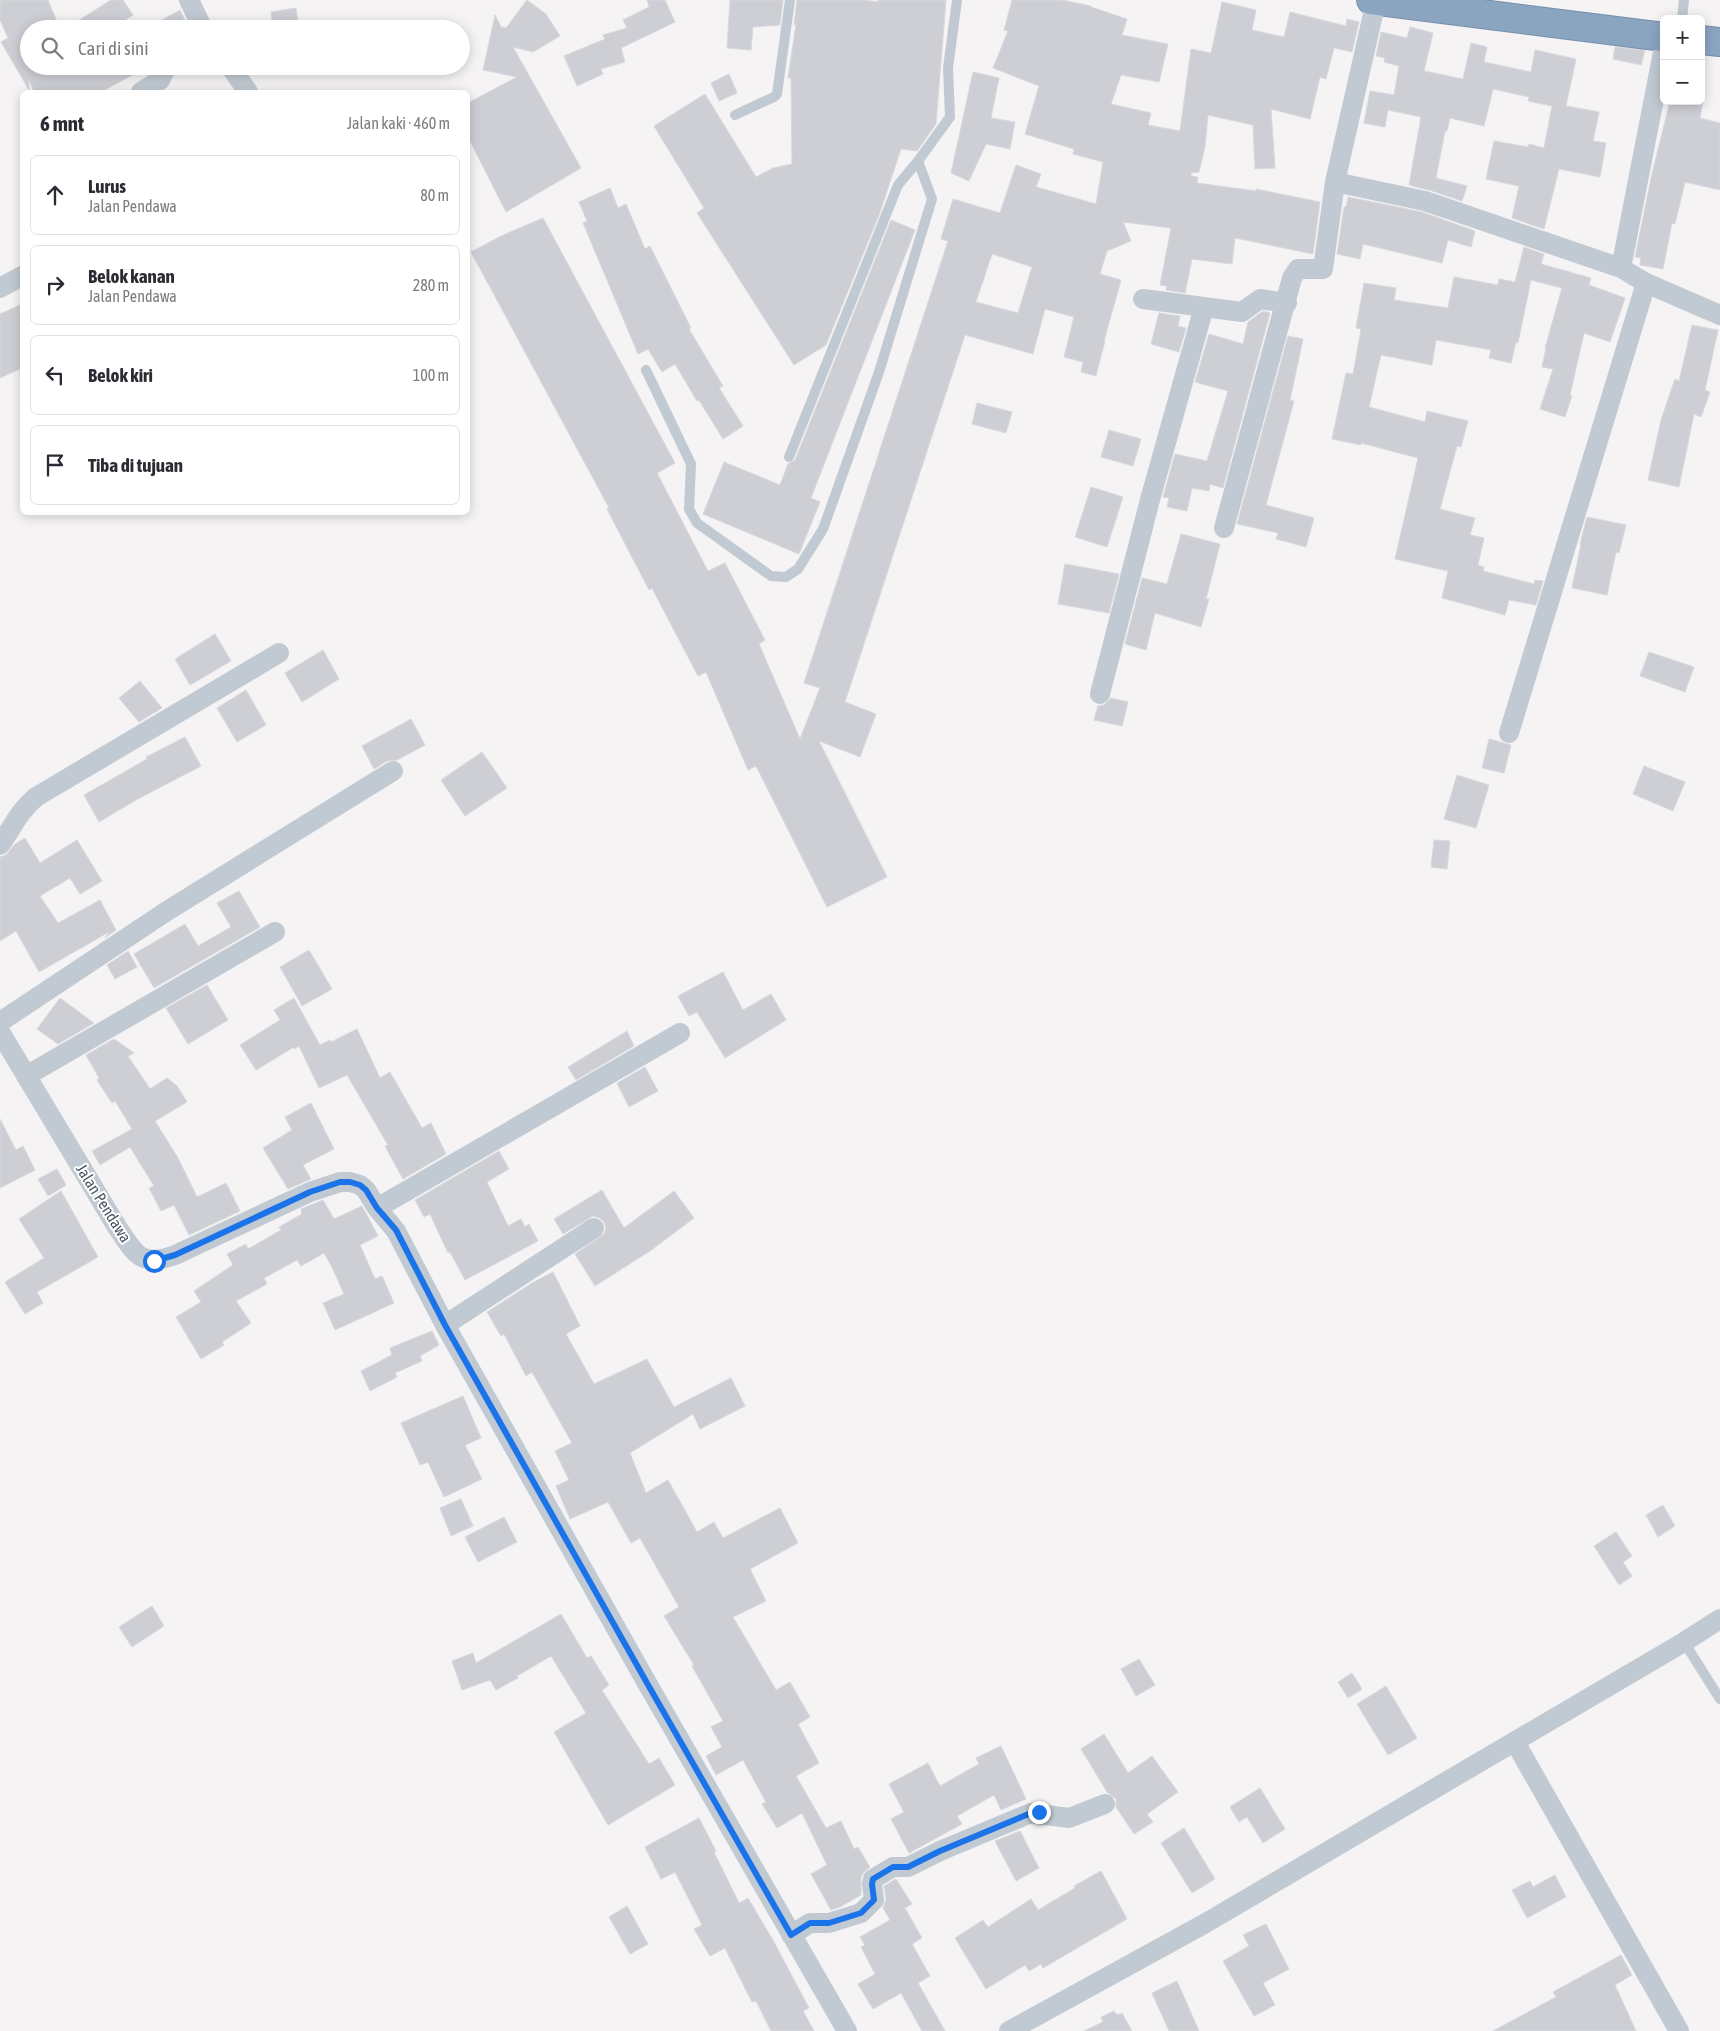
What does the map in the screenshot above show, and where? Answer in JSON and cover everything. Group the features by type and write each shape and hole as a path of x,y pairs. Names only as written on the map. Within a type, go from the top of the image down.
{"highway":[{"path":"1373,0 1445,5 1660,36"},
{"path":"1705,40 1720,42"}],"street":[{"path":"189,0 199,20"},
{"path":"1224,528 1295,271 1302,268 1323,269 1335,182 1373,0"},
{"path":"1621,268 1661,60"},
{"path":"143,90 160,80 162,75"},
{"path":"236,75 247,90"},
{"path":"1335,182 1425,201 1621,268 1646,283 1720,315"},
{"path":"0,288 20,277"},
{"path":"1509,734 1646,283"},
{"path":"1144,299 1242,312 1260,299 1287,303"},
{"path":"1100,694 1151,496 1204,307"},
{"path":"0,845 16,817 36,797 279,653"},
{"path":"0,1022 167,911 393,771"},
{"path":"26,1076 275,932"},
{"name":"Jalan Pendawa","path":"0,1032 117,1227 140,1256 146,1260 154,1261 175,1255 310,1192 340,1182 360,1185 366,1190 377,1208 396,1230 445,1325 647,1683 847,2031"},
{"path":"377,1208 680,1032"},
{"path":"445,1325 594,1228"},
{"path":"1009,2031 1204,1924 1515,1742 1720,1619"},
{"path":"1515,1742 1679,2031"},
{"path":"791,1935 810,1923 829,1923 861,1913 874,1900 873,1879 893,1867 908,1867 940,1851 1031,1813 1069,1818 1105,1804"}],"lane":[{"path":"735,115 774,98 777,94 790,0"},
{"path":"789,458 898,185 950,117 948,68 958,0"},
{"path":"1682,15 1684,0"},
{"path":"646,370 690,464 689,509 697,523 770,576 786,577 798,569 823,529 879,372 932,199 918,161"},
{"path":"1684,1642 1720,1700"}],"building":[{"path":"0,0 48,0 56,20 20,20 20,75 1,42 8,38 0,20"},
{"path":"111,0 123,0 133,15 125,20 79,20"},
{"path":"527,0 546,14 560,36 533,52 513,47 581,168 506,212 470,141 470,102 517,77 483,70 495,15 501,27 506,28"},
{"path":"647,0 665,0 675,22 621,48 625,62 601,69 603,74 577,86 564,56 605,39 603,35 627,28 623,20 649,7"},
{"path":"730,0 783,0 780,25 753,27 751,50 727,48"},
{"path":"797,0 863,0 878,2 878,0 946,0 936,124 917,151 901,149 879,215 826,345 794,365 697,213 704,208 654,126 705,94 756,177 773,168 792,164 791,78 788,78 796,24 794,25"},
{"path":"1012,0 1062,0 1091,6 1127,19 1122,35 1168,44 1159,82 1121,75 1111,104 1151,113 1148,125 1180,131 1191,49 1211,53 1222,2 1256,10 1252,30 1284,37 1290,12 1346,26 1347,19 1359,22 1352,52 1334,48 1326,79 1320,77 1310,119 1271,109 1275,168 1255,169 1253,125 1208,115 1205,147 1199,172 1191,173 1191,176 1198,177 1197,183 1256,191 1256,189 1320,202 1313,254 1235,238 1232,264 1192,259 1185,293 1166,290 1167,286 1160,285 1171,228 1123,222 1131,241 1107,251 1100,274 1121,280 1096,376 1081,372 1083,362 1064,357 1074,317 1045,309 1033,354 965,335 845,702 876,714 860,757 819,741 887,877 827,907 756,766 748,770 706,672 698,676 652,588 649,590 607,509 609,508 471,252 501,236 543,218 675,463 657,473 708,571 725,563 765,640 759,644 800,739 820,688 804,683 948,241 941,239 953,199 1000,213 1016,165 1041,174 1036,187 1096,204 1103,162 1073,154 1074,149 1025,134 1039,86 993,68 1008,31 1004,30","holes":["992,254 1032,267 1018,313 976,302"]},
{"path":"296,8 298,20 272,20 271,12"},
{"path":"180,10 185,20 162,20"},
{"path":"1410,27 1433,33 1424,71 1463,79 1471,43 1487,47 1484,62 1531,72 1535,50 1576,59 1566,106 1599,112 1593,141 1606,143 1600,177 1559,169 1544,229 1512,218 1519,186 1486,179 1494,141 1528,147 1529,144 1544,148 1552,106 1528,101 1529,97 1493,89 1484,126 1450,118 1447,131 1445,131 1436,178 1467,186 1462,201 1409,185 1421,117 1388,110 1385,127 1364,123 1370,91 1394,95 1399,66 1384,62 1385,58 1376,56 1381,32 1407,38"},
{"path":"1615,47 1645,50 1641,65 1613,59"},
{"path":"973,72 999,78 991,118 1015,122 1010,149 986,144 969,181 951,173"},
{"path":"729,74 737,93 719,101 711,83"},
{"path":"20,75 132,75 105,90 33,90 29,80 29,90"},
{"path":"1669,105 1702,105 1700,118 1720,123 1720,190 1685,182 1675,224 1672,223 1663,269 1640,265 1641,258 1635,257 1651,178"},
{"path":"610,188 618,208 626,204 645,249 650,246 691,328 689,329 723,386 719,388 743,426 723,439 675,364 662,372 648,349 638,354 583,223 587,221 579,202"},
{"path":"1348,197 1422,212 1475,231 1471,247 1448,240 1442,263 1363,244 1360,259 1337,254 1344,207 1346,207"},
{"path":"891,220 915,230 811,498 820,502 799,554 703,514 724,462 780,485 788,464 795,460"},
{"path":"1524,247 1544,254 1541,264 1591,278 1589,285 1625,298 1610,342 1584,333 1570,395 1572,396 1565,417 1540,409 1553,369 1542,367 1545,348 1562,288 1531,280 1518,343 1516,342 1511,363 1489,358 1491,350 1436,340 1432,365 1381,355 1369,407 1425,422 1427,411 1468,421 1461,447 1457,446 1440,509 1475,518 1470,535 1484,538 1478,565 1484,567 1483,571 1534,584 1535,580 1543,581 1536,605 1509,600 1505,615 1442,598 1448,571 1395,559 1418,458 1361,443 1361,445 1332,439 1346,373 1353,374 1361,329 1356,328 1364,283 1396,288 1394,300 1448,308 1454,277 1498,285 1499,279 1515,282"},
{"path":"20,305 20,369 0,378 0,314"},
{"path":"1263,311 1270,313 1223,488 1210,484 1209,491 1192,488 1187,511 1167,507 1169,498 1163,497 1175,454 1207,461 1228,391 1195,382 1209,334 1243,344 1248,322"},
{"path":"1159,313 1180,316 1178,326 1186,328 1179,352 1151,344"},
{"path":"1692,325 1718,330 1705,390 1710,392 1701,417 1694,414 1679,487 1648,480 1661,420 1675,379 1679,381"},
{"path":"1288,336 1303,339 1290,400 1294,401 1266,505 1314,518 1306,547 1276,539 1278,533 1237,524"},
{"path":"977,403 1012,412 1006,433 972,424"},
{"path":"1109,430 1141,439 1133,466 1101,457"},
{"path":"1091,487 1123,497 1107,547 1075,537"},
{"path":"1587,517 1626,525 1619,553 1616,552 1607,595 1572,588"},
{"path":"1181,534 1220,544 1206,599 1209,599 1201,627 1155,613 1146,650 1125,644 1142,578 1167,584"},
{"path":"1065,564 1119,574 1109,613 1058,604"},
{"path":"215,634 231,661 190,685 175,659"},
{"path":"323,650 339,679 302,702 285,673"},
{"path":"1649,652 1694,667 1685,692 1640,676"},
{"path":"140,681 162,708 139,722 119,698"},
{"path":"246,690 266,725 237,742 217,708"},
{"path":"1111,698 1128,702 1122,726 1094,720 1098,706 1104,705"},
{"path":"411,719 425,745 397,760 387,761 374,769 362,746"},
{"path":"185,737 201,766 99,822 84,795 147,759 146,757"},
{"path":"1489,739 1511,745 1504,773 1482,768"},
{"path":"482,752 507,788 465,816 441,780"},
{"path":"1644,766 1685,782 1673,811 1633,794"},
{"path":"1457,775 1489,785 1476,828 1444,819"},
{"path":"25,838 40,863 77,840 102,881 80,894 70,878 40,896 58,923 100,900 116,930 105,938 109,932 39,972 16,931 0,941 0,857 6,855 15,844"},
{"path":"1434,840 1450,841 1447,869 1431,867"},
{"path":"239,891 260,927 154,988 134,954 185,924 198,946 231,927 217,903"},
{"path":"309,950 332,989 302,1006 280,967"},
{"path":"128,951 137,967 115,979 107,965"},
{"path":"723,972 743,1010 771,994 786,1020 725,1058 697,1012 689,1016 678,996"},
{"path":"207,985 228,1020 188,1044 166,1008"},
{"path":"60,998 94,1023 58,1044 37,1029"},
{"path":"294,998 320,1045 330,1040 331,1042 357,1029 380,1078 390,1072 422,1128 431,1123 446,1154 403,1179 385,1146 388,1145 347,1075 319,1088 299,1046 295,1049 294,1047 256,1070 240,1045 280,1020 274,1010"},
{"path":"627,1031 634,1046 576,1080 568,1067"},
{"path":"114,1039 134,1053 128,1056 150,1089 167,1078 177,1086 187,1102 155,1121 178,1158 197,1197 226,1183 240,1211 189,1235 174,1205 161,1211 149,1188 154,1186 130,1147 100,1165 92,1151 132,1129 115,1101 112,1103 97,1080 99,1078 86,1055"},
{"path":"645,1067 658,1091 629,1107 617,1083"},
{"path":"311,1103 334,1149 303,1165 311,1179 288,1189 263,1148 292,1130 285,1117"},
{"path":"0,1119 16,1150 23,1146 35,1170 0,1188"},
{"path":"499,1151 509,1169 487,1182 508,1226 521,1219 525,1227 529,1224 538,1241 465,1280 450,1252 448,1253 430,1214 424,1217 415,1200"},
{"path":"57,1169 66,1185 48,1196 38,1179"},
{"path":"602,1190 624,1228 674,1191 694,1218 650,1251 595,1286 575,1254 604,1234 606,1228 604,1222 600,1218 593,1216 563,1234 554,1219"},
{"path":"61,1191 98,1257 37,1292 43,1303 25,1314 5,1282 44,1258 19,1219"},
{"path":"323,1200 334,1219 362,1206 378,1236 360,1245 375,1279 382,1276 394,1303 335,1330 323,1303 344,1294 332,1267 324,1253 301,1266 297,1260 264,1278 267,1284 236,1301 251,1323 222,1342 224,1345 201,1359 176,1317 201,1302 194,1291 233,1265 227,1254 246,1244 248,1249 281,1230 279,1227 302,1214 301,1209"},
{"path":"553,1272 580,1326 566,1334 594,1384 647,1359 674,1407 731,1378 745,1406 700,1429 693,1414 630,1453 646,1493 668,1480 697,1532 714,1522 723,1538 780,1508 798,1543 750,1569 766,1601 733,1617 776,1690 790,1682 810,1717 798,1724 819,1763 796,1776 826,1828 841,1821 854,1849 858,1847 870,1867 861,1877 861,1895 840,1907 831,1910 811,1874 827,1865 802,1813 777,1828 762,1804 766,1802 743,1760 716,1775 706,1756 722,1747 711,1727 723,1721 692,1666 694,1665 664,1616 679,1607 640,1538 631,1543 608,1502 570,1519 556,1486 569,1480 555,1451 572,1443 532,1372 526,1376 504,1334 501,1336 487,1312"},
{"path":"432,1331 439,1345 420,1356 422,1361 395,1373 397,1377 370,1391 361,1371 392,1355 390,1348"},
{"path":"463,1396 481,1438 465,1445 482,1479 444,1497 428,1462 420,1465 401,1423"},
{"path":"461,1499 473,1526 451,1536 440,1508"},
{"path":"1663,1505 1675,1526 1658,1537 1646,1515"},
{"path":"504,1517 517,1542 478,1562 465,1537"},
{"path":"1616,1532 1632,1556 1623,1562 1632,1576 1619,1585 1594,1546"},
{"path":"152,1606 164,1626 132,1647 119,1627"},
{"path":"561,1614 587,1658 591,1656 609,1685 602,1690 649,1764 659,1758 675,1785 608,1825 554,1732 586,1713 551,1656 496,1690 490,1680 462,1690 452,1661 473,1653 476,1663"},
{"path":"1139,1659 1155,1685 1136,1696 1121,1669"},
{"path":"1352,1673 1362,1689 1348,1698 1338,1682"},
{"path":"1386,1686 1417,1738 1388,1755 1357,1704"},
{"path":"1104,1734 1128,1773 1152,1756 1178,1792 1147,1814 1153,1822 1134,1834 1116,1807 1116,1799 1107,1792 1081,1749"},
{"path":"1001,1746 1026,1799 1001,1810 994,1795 957,1816 962,1824 909,1853 891,1819 904,1812 889,1784 928,1763 940,1786 979,1764 976,1758"},
{"path":"1260,1788 1285,1829 1263,1843 1247,1817 1239,1822 1230,1807"},
{"path":"699,1818 739,1903 748,1898 774,1942 809,2008 803,2011 814,2031 771,2031 756,2001 752,2002 725,1948 710,1956 694,1929 702,1925 675,1872 661,1879 645,1847"},
{"path":"1184,1828 1215,1879 1192,1893 1161,1843"},
{"path":"1020,1831 1039,1868 1016,1881 995,1841"},
{"path":"1101,1871 1127,1919 1043,1968 1041,1964 1029,1971 1025,1965 986,1989 955,1938 983,1920 988,1927 1031,1899 1038,1910"},
{"path":"1555,1875 1566,1897 1527,1918 1512,1890 1530,1881 1533,1887"},
{"path":"896,1879 912,1904 905,1908 922,1938 912,1944 930,1976 918,1983 945,2031 922,2031 901,1993 873,2009 858,1984 875,1974 861,1947 865,1945 860,1937 890,1920 883,1908 886,1899 884,1886"},
{"path":"627,1906 648,1944 630,1954 609,1917"},
{"path":"1266,1924 1289,1969 1263,1983 1275,2005 1254,2016 1223,1961 1249,1946 1243,1935"},
{"path":"1621,1955 1632,1975 1615,1985 1636,2031 1493,2031 1556,1997 1553,1992"},
{"path":"1177,1981 1199,2031 1169,2031 1152,1993"},
{"path":"1114,2011 1117,2015 1122,2013 1132,2031 1084,2031 1103,2022 1101,2017"}],"route":[{"path":"154,1261 175,1255 328,1185 350,1182 360,1185 366,1190 377,1208 396,1230 445,1325 791,1935 810,1923 829,1923 861,1913 874,1900 873,1879 893,1867 908,1867 940,1851 1031,1813 1039,1812"}]}
